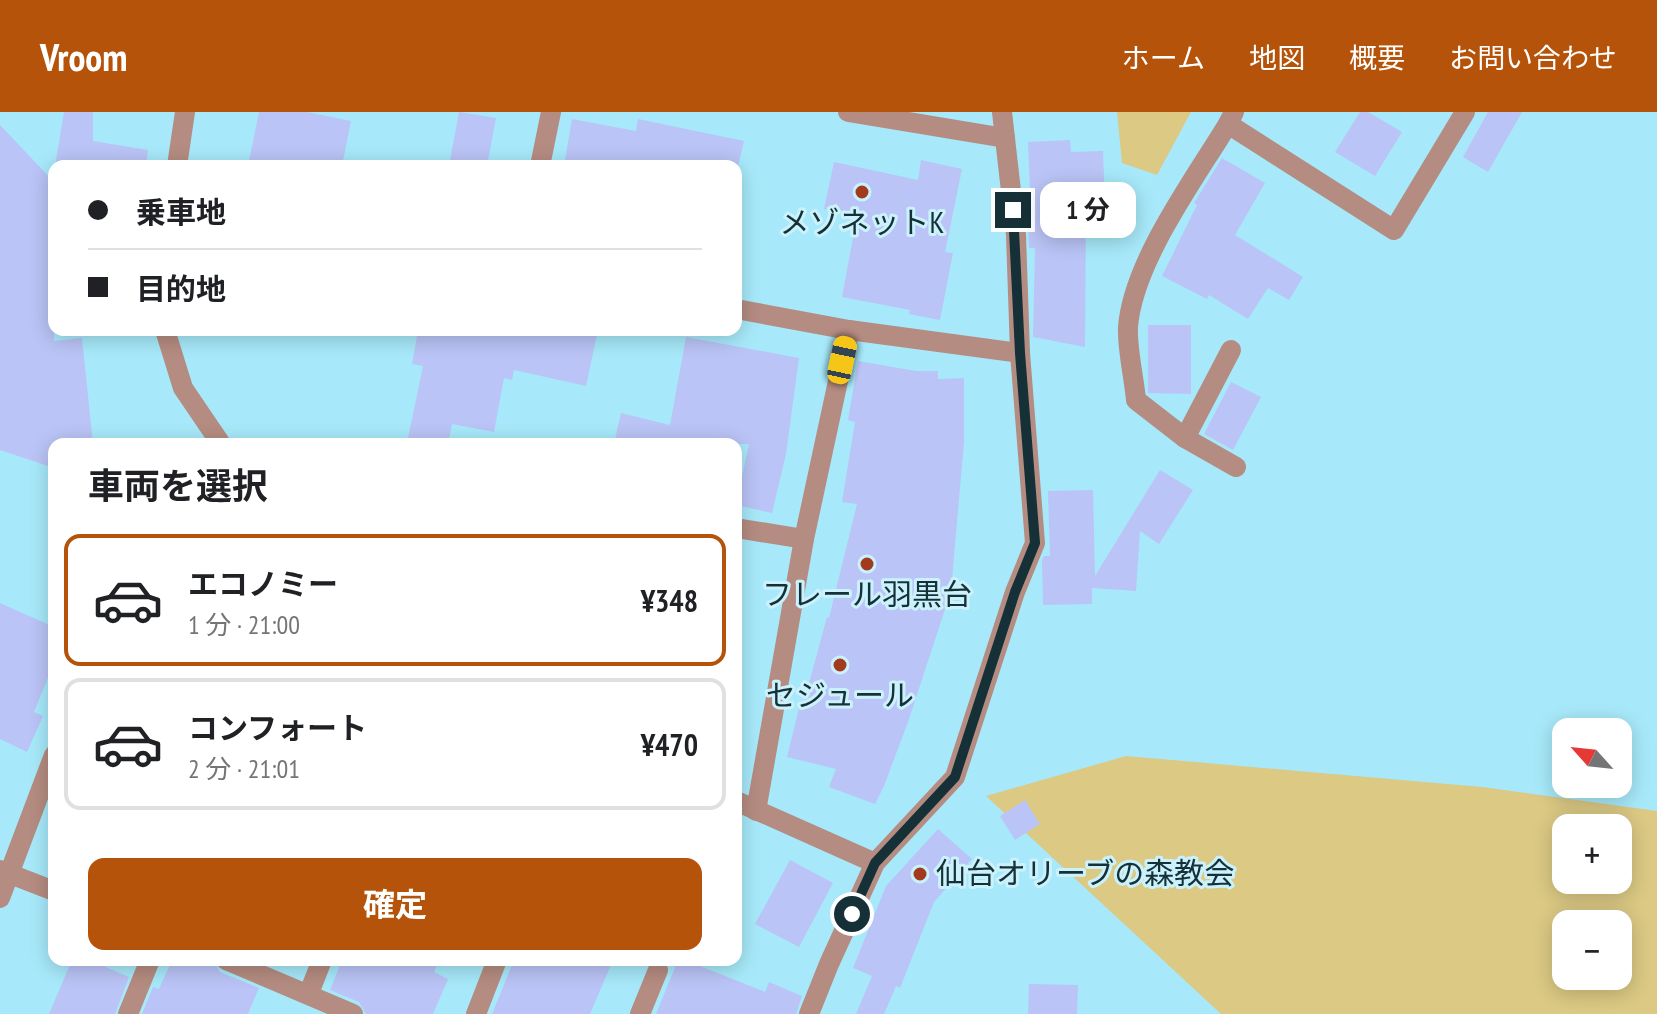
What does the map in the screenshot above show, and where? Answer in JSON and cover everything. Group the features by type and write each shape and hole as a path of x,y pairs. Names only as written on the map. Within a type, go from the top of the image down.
{"street":[{"path":"178,160 185,112"},
{"path":"541,160 551,112"},
{"path":"848,112 1005,138"},
{"path":"809,1014 875,863 955,777 1015,592 1035,543 1020,353 1016,235 1002,112"},
{"path":"1236,467 1185,438 1136,400 1128,330 1132,298 1149,255 1231,118 1394,230 1465,112"},
{"path":"742,310 849,330 1020,353"},
{"path":"756,811 804,539 849,330"},
{"path":"167,336 183,388 217,438"},
{"path":"1185,438 1231,350"},
{"path":"742,529 804,539"},
{"path":"0,898 5,872 48,769"},
{"path":"742,804 875,863"},
{"path":"5,872 48,889"},
{"path":"128,1014 148,966"},
{"path":"239,966 319,1004 353,1014"},
{"path":"319,1004 322,966"},
{"path":"476,1014 495,966"},
{"path":"640,1014 658,970"}],"shaded area":[{"path":"1117,112 1191,112 1157,175 1122,163"},
{"path":"1126,756 1482,787 1657,811 1657,1014 1221,1014 986,796"}],"building":[{"path":"64,112 93,112 93,141 148,150 147,160 56,160"},
{"path":"259,112 307,112 351,121 343,160 249,160"},
{"path":"459,112 496,118 488,160 450,160"},
{"path":"1360,112 1368,112 1402,132 1375,176 1335,152"},
{"path":"1488,112 1522,112 1488,172 1463,157"},
{"path":"572,119 636,131 638,119 744,141 739,160 565,160"},
{"path":"0,125 48,176 48,336 54,336 54,341 82,338 92,438 48,438 48,466 0,450"},
{"path":"1070,140 1071,152 1103,151 1105,202 1086,203 1085,347 1033,337 1035,248 1029,248 1028,142"},
{"path":"1222,158 1265,183 1235,235 1303,277 1289,300 1268,288 1248,319 1209,295 1207,299 1162,276 1197,205 1194,203"},
{"path":"921,160 962,169 945,252 953,253 940,320 909,314 910,310 842,297 857,216 824,209 834,162 918,180"},
{"path":"1148,325 1191,325 1191,394 1148,393"},
{"path":"417,336 597,336 586,386 514,370 512,380 504,378 494,432 452,424 449,438 408,438 423,366 412,364"},
{"path":"686,337 799,358 786,454 772,513 742,506 742,477 749,444 742,444 742,438 615,438 621,413 670,425"},
{"path":"858,361 916,371 938,371 938,379 964,378 964,442 951,591 908,722 875,804 829,787 836,769 787,757 799,708 802,709 829,618 857,504 842,502 855,422 848,420"},
{"path":"1231,382 1261,397 1233,450 1204,434"},
{"path":"1160,470 1193,490 1159,544 1140,531 1136,591 1092,588 1092,604 1043,605 1042,560 1044,556 1050,556 1048,491 1093,490 1095,576"},
{"path":"0,603 48,624 48,678 34,712 43,716 27,752 0,739"},
{"path":"1025,800 1040,824 1015,840 1000,816"},
{"path":"938,829 972,859 934,902 900,988 896,986 884,1014 856,1014 872,976 853,968 886,886"},
{"path":"790,860 833,883 799,947 755,924"},
{"path":"69,966 104,966 129,977 115,1014 49,1014"},
{"path":"169,966 216,966 220,972 259,988 248,1014 142,1014 153,987 159,989"},
{"path":"340,966 436,966 434,972 448,979 433,1014 366,1014 359,1002 330,990"},
{"path":"512,966 610,966 590,1014 492,1014"},
{"path":"676,966 700,966 765,992 769,982 802,996 796,1014 656,1014"},
{"path":"1029,984 1078,985 1077,1014 1028,1014"}],"place":[{"name":"メゾネットK","path":"862,192"},
{"name":"フレール羽黒台","path":"867,564"},
{"name":"セジュール","path":"840,665"},
{"name":"仙台オリーブの森教会","path":"920,874"}],"route":[{"path":"852,914 875,863 955,777 1015,592 1035,543 1020,353 1013,210"}]}
